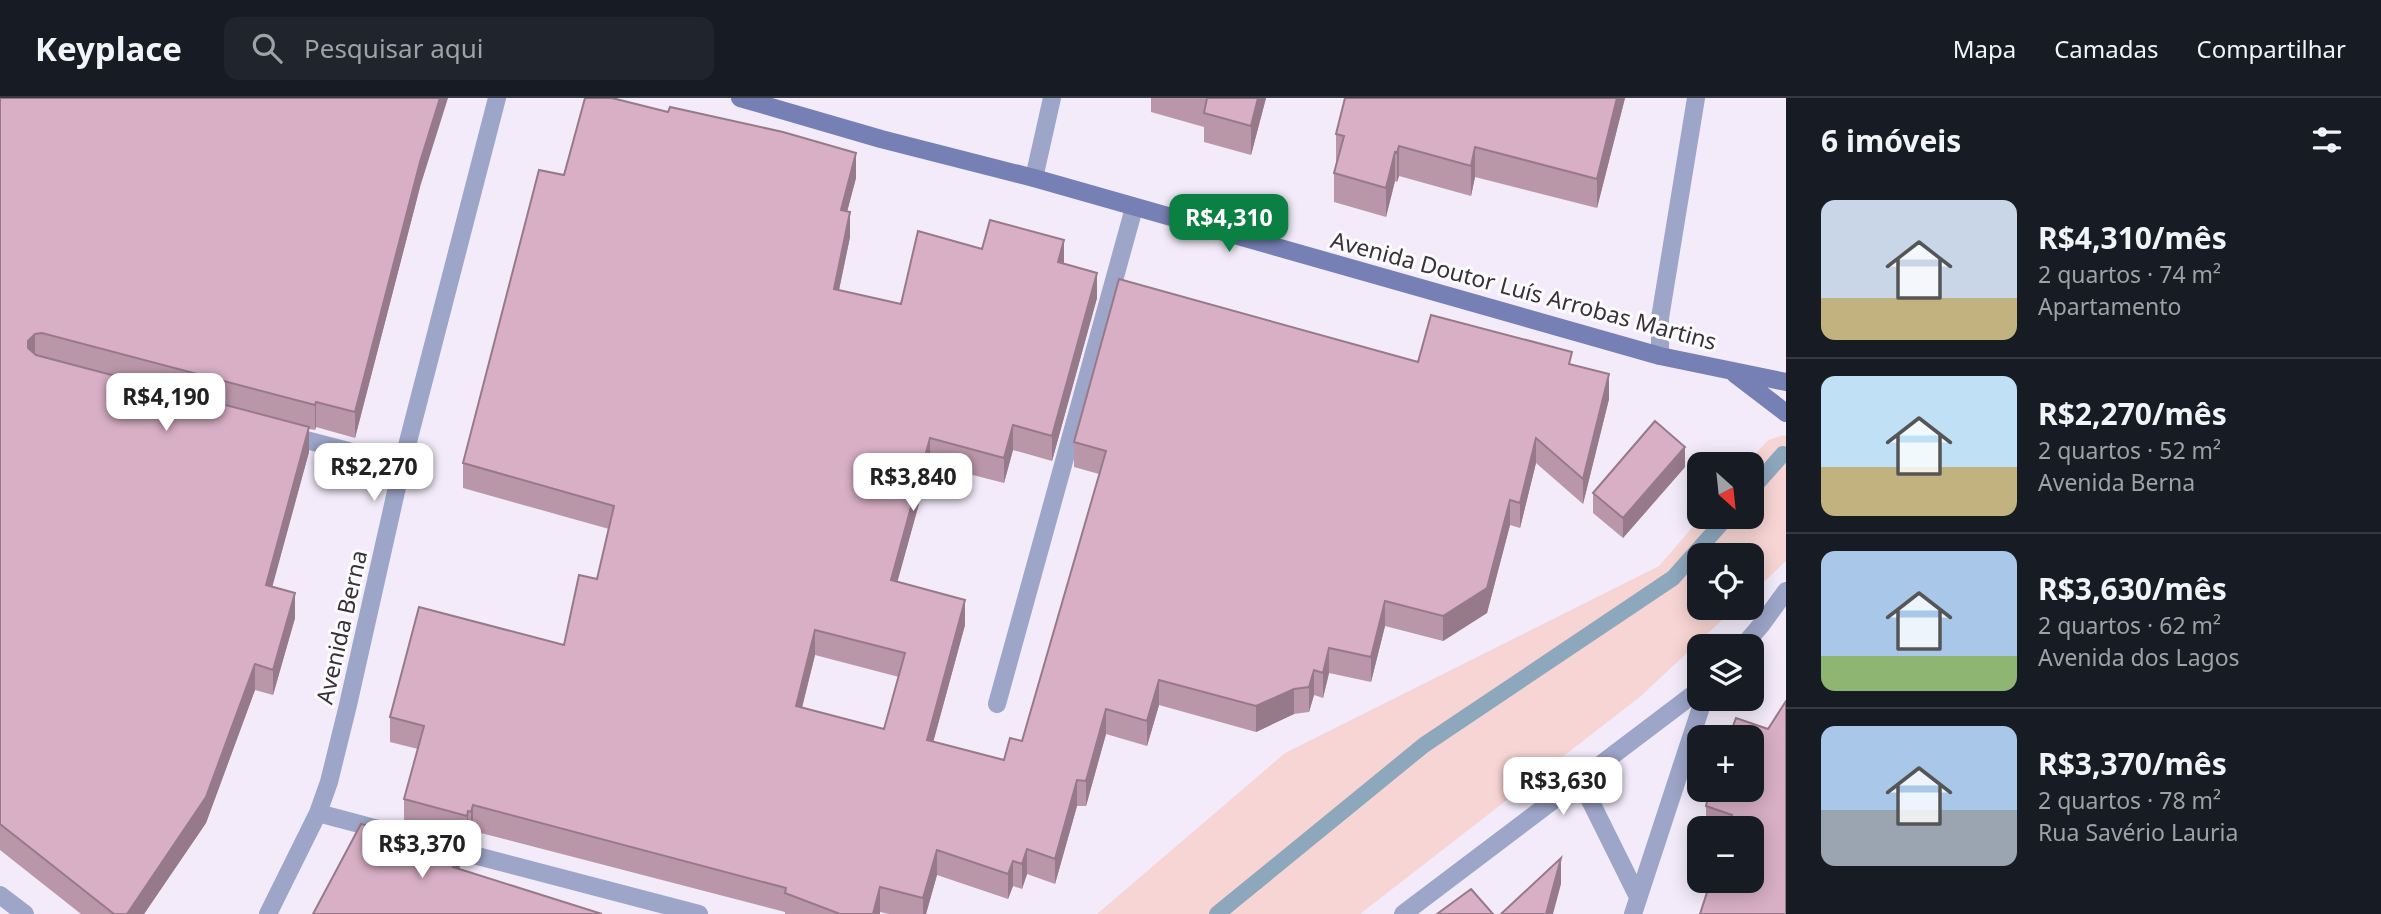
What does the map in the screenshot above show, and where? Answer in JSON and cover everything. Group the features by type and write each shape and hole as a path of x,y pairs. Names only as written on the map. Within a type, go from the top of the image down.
{"street":[{"name":"Avenida Berna","path":"268,914 318,813 339,745 402,465 497,98"},
{"name":"Avenida Doutor Luís Arrobas Martins","path":"740,98 881,139 1034,177 1660,356 1786,382"},
{"path":"1034,177 1052,98"},
{"path":"1660,356 1660,318 1696,98"},
{"path":"997,704 1135,208"},
{"name":"Avenida Doutor Luís Arrobas Martins","path":"1729,370 1786,413"},
{"path":"268,430 402,465"},
{"path":"1753,634 1786,591"},
{"path":"1762,624 1786,612"},
{"path":"1403,914 1687,699"},
{"path":"1635,905 1700,711"},
{"path":"1580,780 1635,905"},
{"path":"318,813 699,914"},
{"path":"0,895 25,914"}],"shaded area":[{"path":"1786,436 1786,561 1764,582 1764,543 1687,543 1687,620 1722,620 1707,634 1687,634 1687,653 1641,696 1360,914 1097,914 1285,753 1659,566 1691,529 1764,529 1764,452 1758,452 1768,440"}],"building":[{"path":"0,98 440,98 420,162 355,412 316,402 315,405 42,333 35,334 28,341 28,348 36,355 309,427 266,585 295,593 273,670 255,664 206,797 127,914 114,914 0,824"},
{"path":"585,98 612,98 668,112 670,107 783,132 856,153 841,210 850,212 834,289 901,304 918,231 982,249 990,220 1064,240 1058,262 1097,273 1052,436 1013,425 1004,458 930,438 891,580 965,600 927,740 1004,760 1010,738 1022,741 1106,451 1074,442 1119,279 1418,362 1431,315 1572,352 1569,364 1609,374 1583,479 1536,438 1520,503 1510,500 1487,588 1443,616 1385,601 1371,657 1329,648 1323,673 1314,670 1309,687 1294,689 1256,706 1159,680 1147,721 1106,709 1086,781 1077,780 1055,859 1027,849 1022,864 1013,861 1008,874 937,850 923,898 880,887 873,914 840,914 785,893 786,888 473,805 467,816 404,799 424,726 390,717 419,607 564,645 579,575 597,579 614,506 463,463 539,170 564,175","holes":["815,630 905,653 884,729 796,706"]},
{"path":"1207,98 1258,98 1251,126 1204,113"},
{"path":"1345,98 1617,98 1597,179 1475,147 1471,166 1399,146 1386,188 1334,173 1344,136 1336,134"},
{"path":"1655,421 1685,447 1623,518 1593,493"},
{"path":"1786,701 1786,914 1700,914 1707,893 1764,893 1764,816 1732,816 1706,806 1707,802 1764,802 1764,728 1768,729"},
{"path":"1736,718 1756,725 1733,725"},
{"path":"361,824 395,833 398,824 461,840 453,867 602,914 313,914"},
{"path":"1561,858 1546,914 1501,914"},
{"path":"1471,889 1493,914 1437,914"}],"waterway":[{"path":"1764,475 1783,454"},
{"path":"1217,914 1424,745 1673,578 1716,529"}]}
